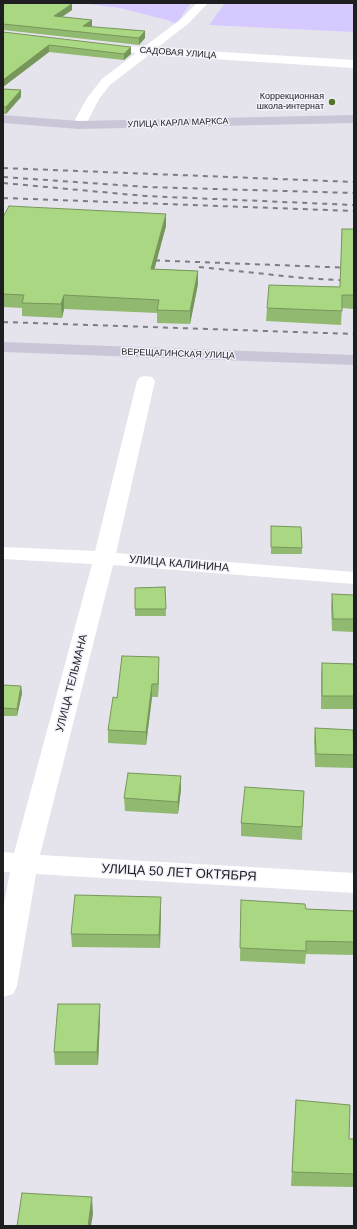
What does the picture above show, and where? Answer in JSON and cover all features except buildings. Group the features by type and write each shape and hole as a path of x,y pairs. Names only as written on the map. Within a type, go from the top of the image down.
{"main road":[{"name":"УЛИЦА КАРЛА МАРКСА","path":"3,119 79,125 354,119"},
{"name":"ВЕРЕЩАГИНСКАЯ УЛИЦА","path":"3,347 354,360"}],"street":[{"path":"79,125 93,98 106,82 185,21 203,3"},
{"name":"САДОВАЯ УЛИЦА","path":"90,44 145,51 354,64"},
{"name":"УЛИЦА ТЕЛЬМАНА","path":"3,986 14,863 104,558 146,382"},
{"name":"УЛИЦА КАЛИНИНА","path":"3,553 104,558 354,578"},
{"name":"УЛИЦА 50 ЛЕТ ОКТЯБРЯ","path":"14,863 354,883"}],"shaded area":[{"path":"80,3 191,3 176,24 167,20 120,8"},
{"path":"225,3 354,3 354,32 209,25"}],"railway":[{"path":"3,168 354,182"},
{"path":"3,177 147,187 354,193"},
{"path":"3,183 145,196 354,205"},
{"path":"3,198 354,211"},
{"path":"145,260 354,268"},
{"path":"199,267 303,278 354,281"},
{"path":"3,322 354,334"}],"place":[{"name":"Коррекционная школа-интернат","path":"332,102"}]}
